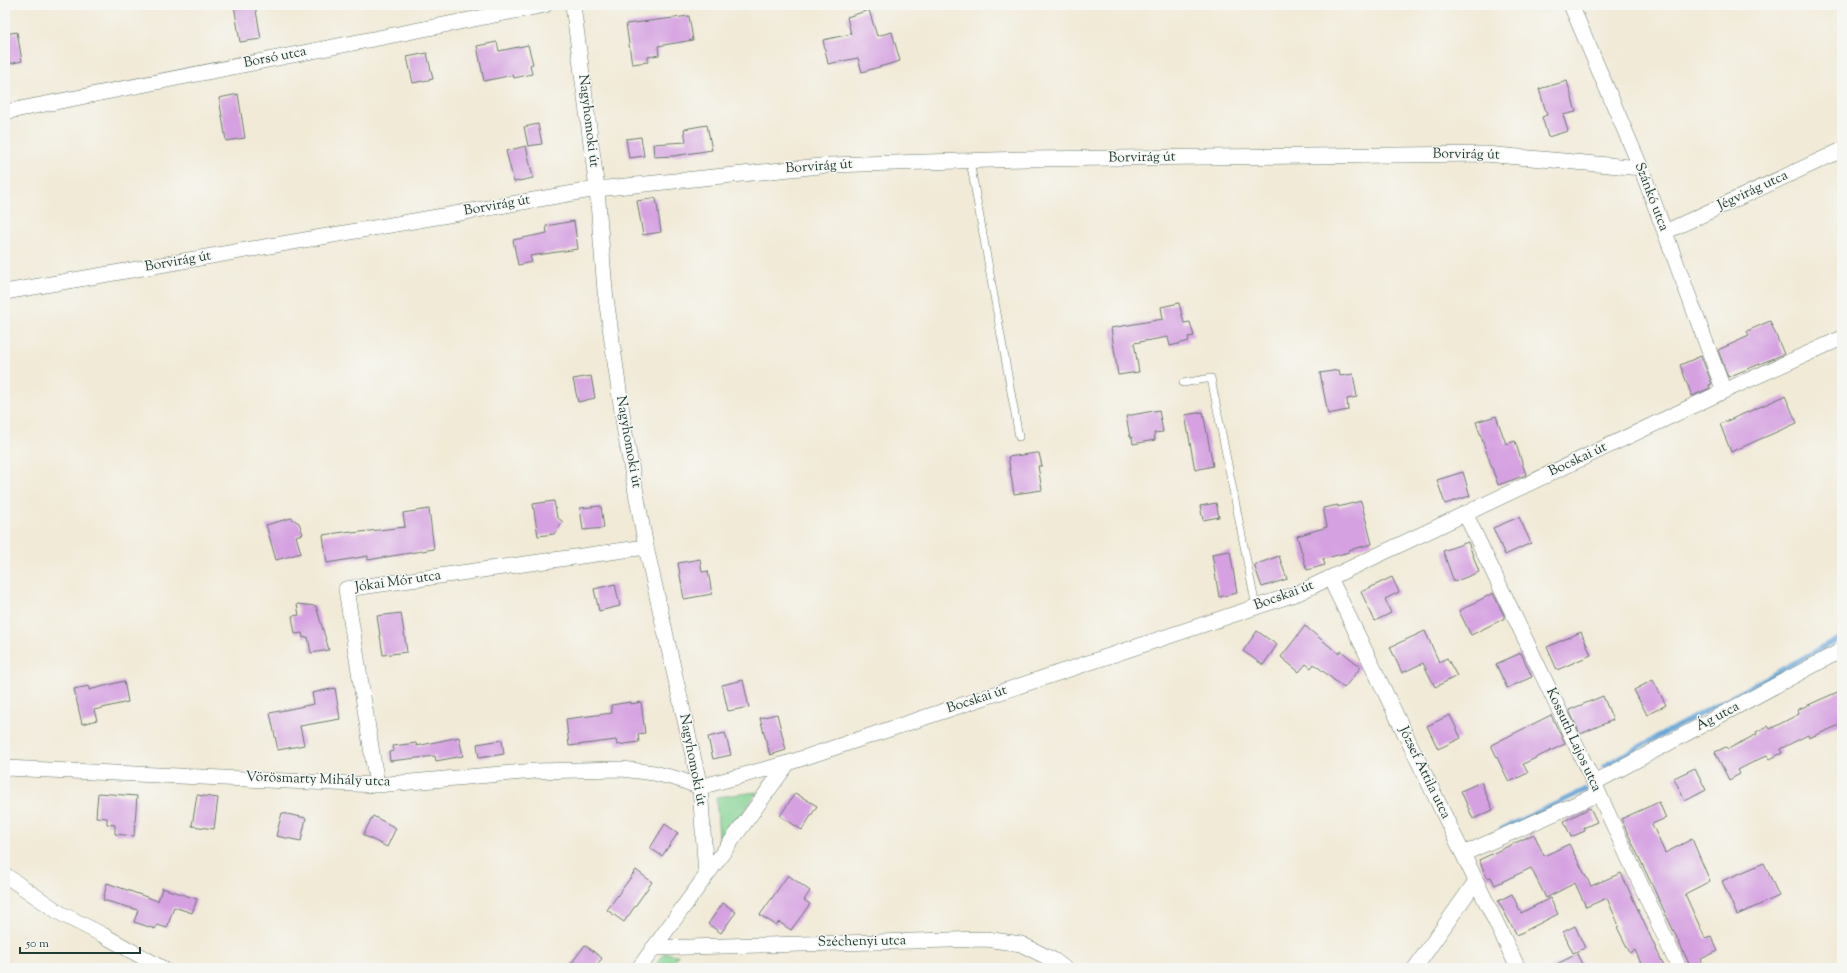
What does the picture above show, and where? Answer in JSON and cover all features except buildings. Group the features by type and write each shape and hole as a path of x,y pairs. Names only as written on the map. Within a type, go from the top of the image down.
{"street":[{"name":"Borsó utca","path":"5,112 545,5"},
{"name":"Nagyhomoki út","path":"573,5 597,189 605,291 625,433 646,547 700,787 706,875"},
{"name":"Szánkó utca","path":"1575,6 1641,168 1724,391"},
{"name":"Jégvirág utca","path":"1665,232 1842,150"},
{"name":"Borvirág út","path":"5,292 597,189 830,165 970,161 1485,154 1641,168"},
{"name":"Bocskai út","path":"700,787 788,763 1298,593 1724,391 1842,338"},
{"name":"Kossuth Lajos utca","path":"1465,513 1679,968"},
{"name":"Jókai Mór utca","path":"377,785 346,589 646,547"},
{"name":"József Attila utca","path":"1330,578 1518,968"},
{"name":"Ág utca","path":"1463,854 1596,789 1842,650"},
{"path":"639,968 788,763"},
{"name":"Vörösmarty Mihály utca","path":"5,768 377,785 535,771 622,769 654,773 678,779 700,787"},
{"path":"5,874 60,913 162,968"},
{"path":"1415,968 1476,881"},
{"name":"Széchenyi utca","path":"654,948 986,939 1021,944 1055,961 1064,968"}],"lane":[{"path":"970,161 1019,437"},
{"path":"1183,383 1211,378 1256,607"}],"green space":[{"path":"757,792 720,848 716,797"},
{"path":"665,953 678,955 669,968 653,968"}],"waterway":[{"path":"1604,766 1842,637"},
{"path":"1502,829 1585,790"}]}
